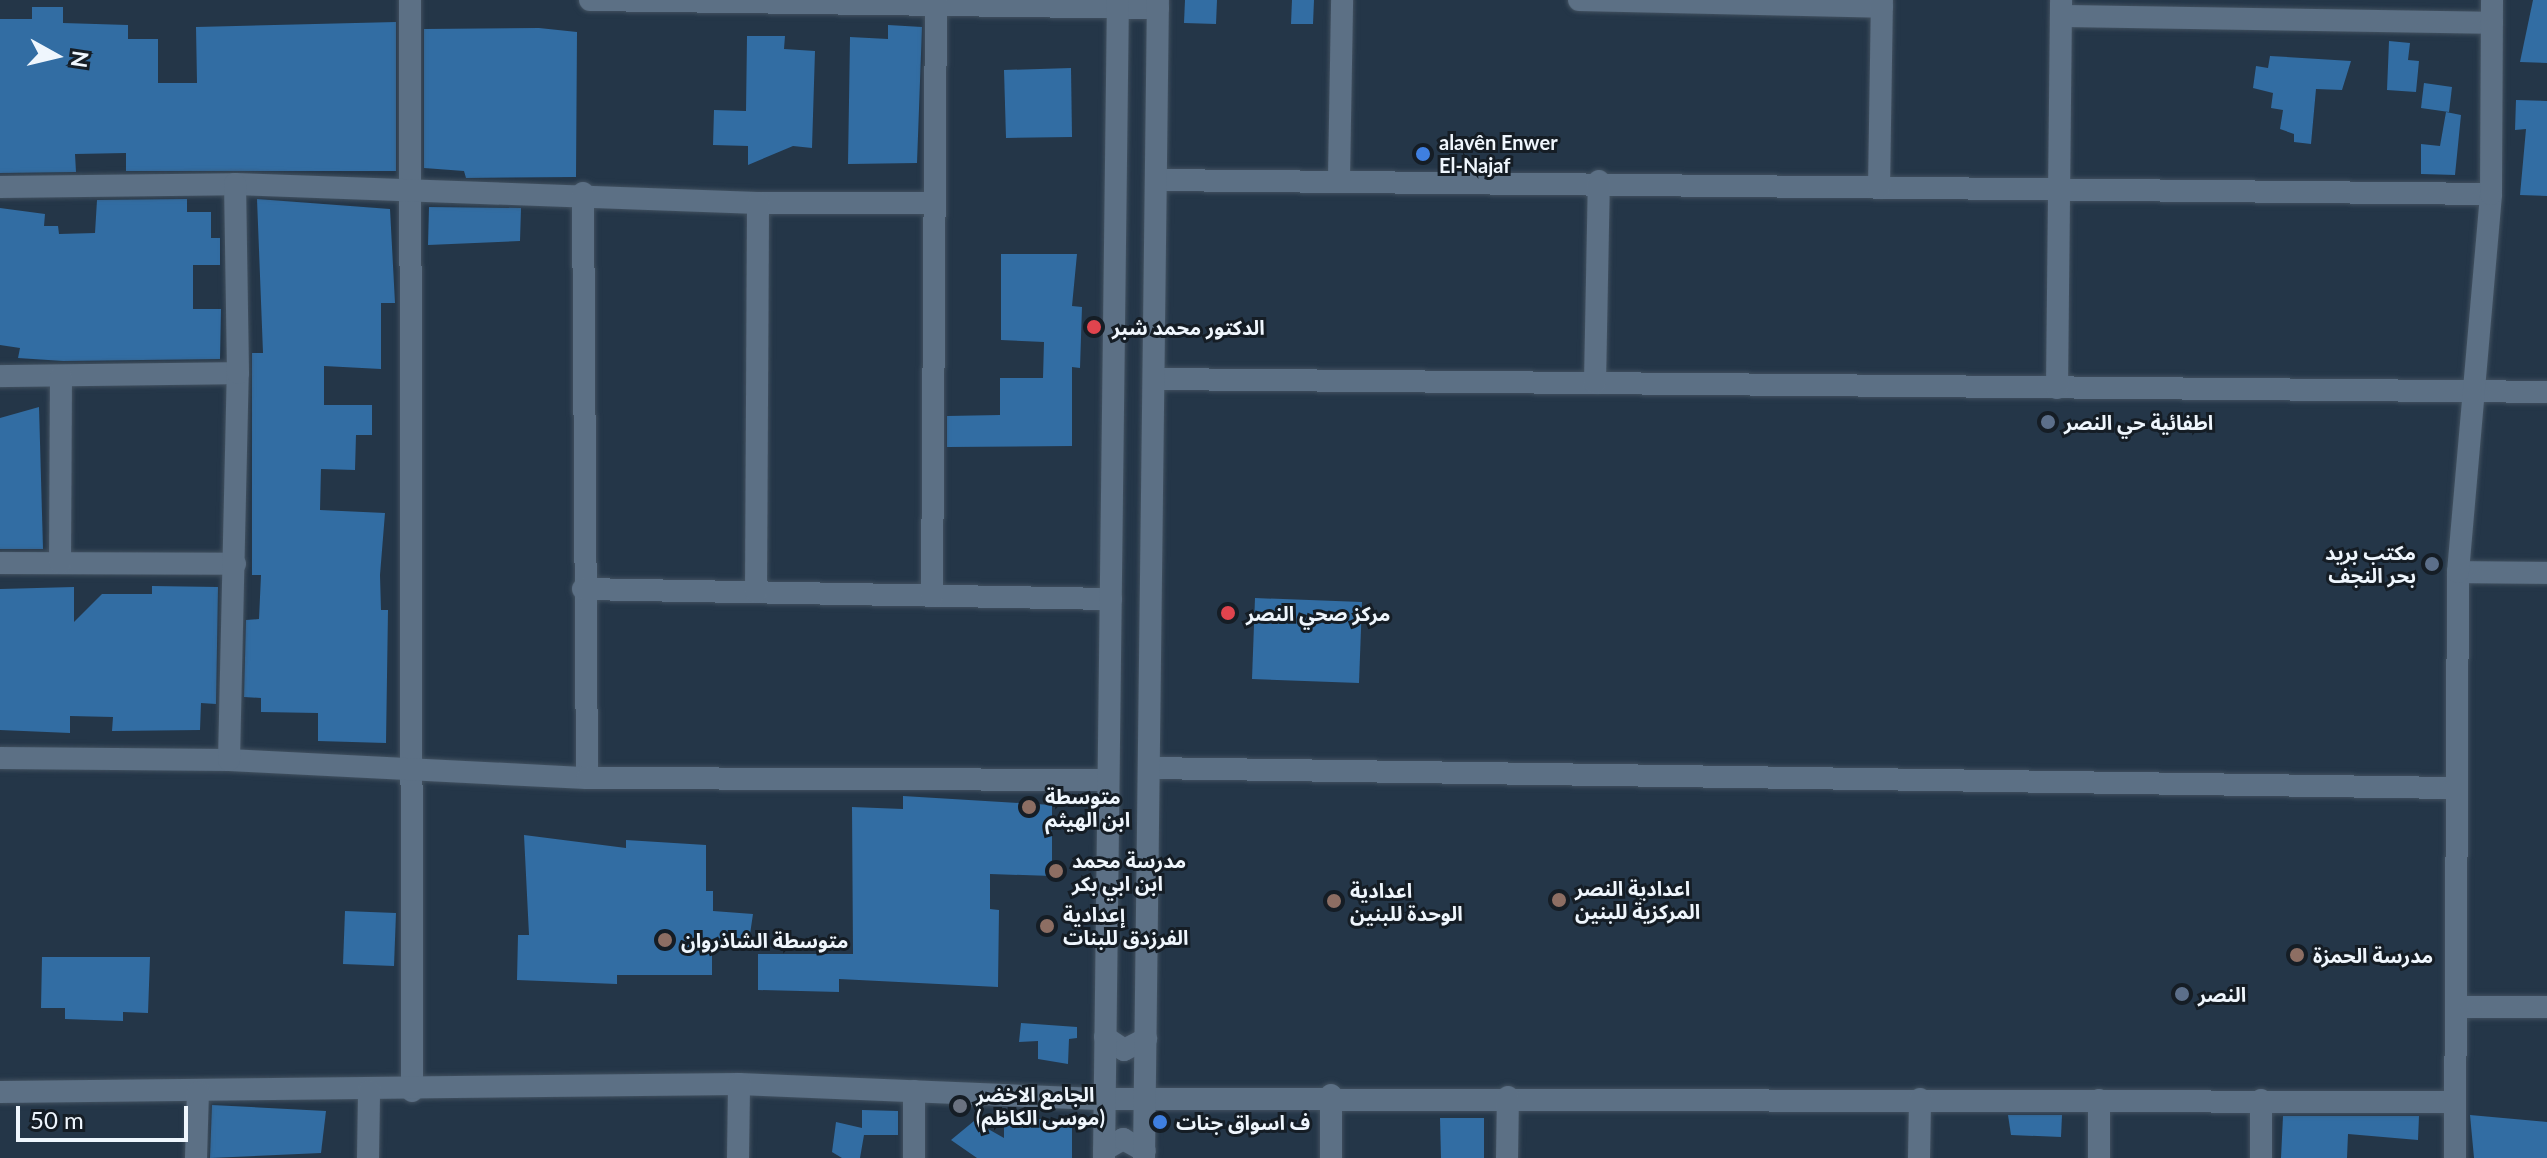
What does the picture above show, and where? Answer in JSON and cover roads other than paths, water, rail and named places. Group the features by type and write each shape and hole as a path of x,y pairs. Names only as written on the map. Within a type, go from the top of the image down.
{"street":[{"path":"410,0 407,189 412,1091"},
{"path":"590,0 1158,4 1144,1154"},
{"path":"1339,178 1342,0"},
{"path":"1579,0 1882,3 1879,188"},
{"path":"932,596 936,3"},
{"path":"1104,1154 1118,4"},
{"path":"2057,388 2061,8 2492,11 2491,194 2471,391 2458,572 2455,1158"},
{"path":"1117,70 1137,57 1158,67"},
{"path":"1156,180 1339,178 1599,181 2059,193 2491,194"},
{"path":"1595,383 1599,181"},
{"path":"229,760 238,373 235,184"},
{"path":"0,187 235,184 583,193 758,203 934,203"},
{"path":"583,193 583,589 587,778"},
{"path":"756,592 758,203"},
{"path":"0,376 238,373"},
{"path":"60,563 61,376"},
{"path":"1154,379 2547,392"},
{"path":"0,563 235,564"},
{"path":"2458,572 2547,573"},
{"path":"583,589 1111,599"},
{"path":"0,758 229,760 587,778 1108,780"},
{"path":"1149,768 2456,788"},
{"path":"2456,1007 2547,1007"},
{"path":"1105,1037 1124,1050 1146,1039"},
{"path":"738,1158 739,1084"},
{"path":"0,1092 412,1091 739,1084 1104,1099 1331,1095 2455,1102"},
{"path":"368,1158 369,1091"},
{"path":"914,1091 914,1158"},
{"path":"196,1158 198,1092"},
{"path":"1331,1095 1331,1158"},
{"path":"1507,1158 1508,1097"},
{"path":"1919,1158 1920,1099"},
{"path":"2099,1100 2099,1158"},
{"path":"2261,1100 2261,1158"},
{"path":"1104,1154 1123,1139 1144,1154"}],"place":[{"name":"alavên Enwer El-Najaf","path":"1423,154"},
{"name":"الدكتور محمد شبر","path":"1094,327"},
{"name":"اطفائية حي النصر","path":"2048,422"},
{"name":"مكتب بريد بحر النجف","path":"2432,564"},
{"name":"مركز صحي النصر","path":"1228,613"},
{"name":"متوسطة ابن الهيثم","path":"1029,807"},
{"name":"مدرسة محمد ابن ابي بكر","path":"1056,871"},
{"name":"اعدادية النصر المركزية للبنين","path":"1559,900"},
{"name":"اعدادية الوحدة للبنين","path":"1334,901"},
{"name":"إعدادية الفرزدق للبنات","path":"1047,926"},
{"name":"متوسطة الشاذروان","path":"665,940"},
{"name":"مدرسة الحمزة","path":"2297,955"},
{"name":"النصر","path":"2182,994"},
{"name":"الجامع الاخضر (موسى الكاظم)","path":"960,1106"},
{"name":"ف اسواق جنات","path":"1160,1122"}]}
